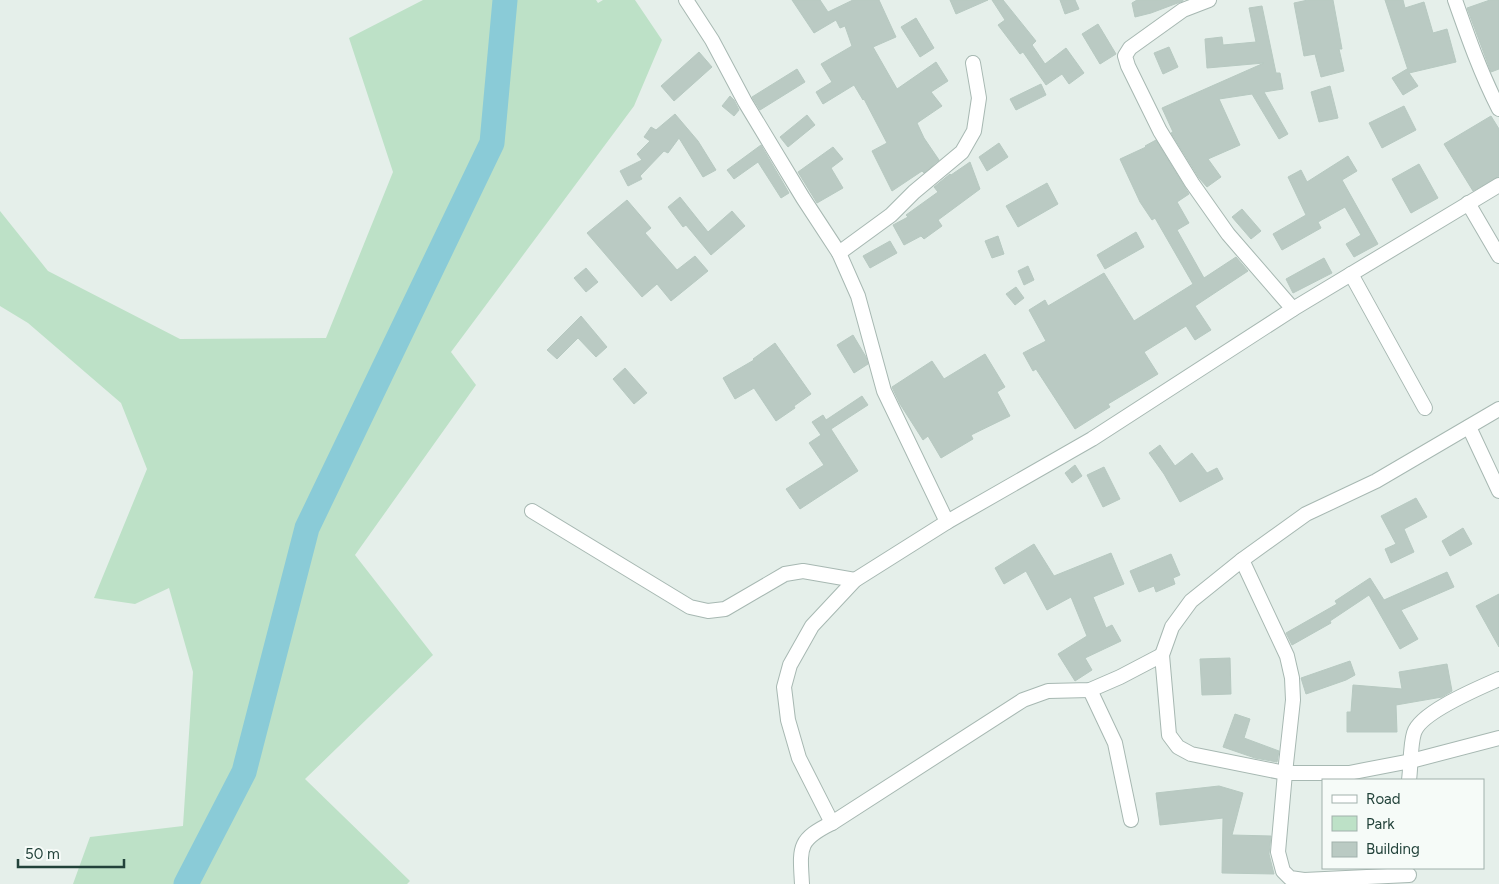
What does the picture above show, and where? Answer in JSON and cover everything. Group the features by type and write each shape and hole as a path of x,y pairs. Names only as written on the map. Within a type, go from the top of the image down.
{"street":[{"path":"686,0 712,40 803,198 839,254 858,296 884,391 947,522"},
{"path":"1209,0 1183,10 1134,44 1125,56 1128,66 1160,131 1192,183 1228,234 1293,309"},
{"path":"1455,0 1472,49 1499,109"},
{"path":"839,254 891,215 920,186 962,152 974,131 980,98 973,63"},
{"path":"832,823 799,758 788,720 784,687 790,665 812,626 856,580 947,522 1092,439 1293,309 1499,185"},
{"path":"1468,203 1499,256"},
{"path":"1351,274 1425,408"},
{"path":"1499,409 1376,481 1306,514 1242,560 1191,601 1172,627 1162,655 1169,735 1178,747 1191,754 1284,773 1348,777 1499,738"},
{"path":"1469,427 1499,491"},
{"path":"532,511 690,607 708,611 725,609 785,574 803,571 856,580"},
{"path":"1242,560 1287,656 1292,678 1294,700 1284,773 1278,852 1283,871 1290,878 1304,880 1346,876 1409,876"},
{"path":"802,884 801,856 804,842 814,832 832,823 1023,700 1048,691 1090,690 1162,655"},
{"path":"1410,779 1414,732 1420,723 1467,694 1499,679"},
{"path":"1090,690 1115,743 1131,820"}],"green space":[{"path":"423,0 596,0 598,3 603,0 635,0 662,40 634,106 451,352 476,385 355,555 433,655 305,779 410,881 407,884 73,884 90,837 183,826 193,672 169,588 135,604 94,598 147,469 121,403 28,323 0,306 0,211 48,271 180,339 326,338 393,172 349,38"}],"building":[{"path":"792,0 820,0 828,12 853,0 879,0 896,37 873,47 897,89 936,62 948,81 931,92 942,106 917,123 924,138 939,160 924,173 922,171 892,191 872,151 887,143 864,99 854,85 823,104 816,92 832,82 821,64 852,46 845,26 840,28 836,20 814,33"},
{"path":"950,0 988,0 956,14"},
{"path":"992,0 1003,0 1036,41 1032,45 1045,64 1066,48 1084,73 1069,84 1062,74 1046,85 1023,52 1020,54 998,25 1005,20"},
{"path":"1060,0 1075,0 1079,9 1065,14"},
{"path":"1137,0 1183,1 1135,17 1132,3"},
{"path":"1308,0 1333,0 1342,49 1339,49 1344,71 1321,77 1315,54 1304,56 1294,3"},
{"path":"1385,0 1403,0 1405,8 1424,2 1433,33 1447,29 1456,62 1409,73 1418,86 1403,95 1392,78 1408,70"},
{"path":"1490,0 1499,0 1499,69 1491,72 1467,8"},
{"path":"1262,6 1276,73 1280,73 1283,89 1264,92 1288,134 1279,139 1252,94 1219,99 1240,145 1208,159 1221,177 1207,187 1199,178 1171,133 1173,132 1162,108 1264,63 1207,68 1205,39 1222,37 1223,45 1256,42 1249,8"},
{"path":"916,18 934,48 920,57 901,27"},
{"path":"1098,24 1116,54 1100,64 1082,34"},
{"path":"1169,47 1178,67 1163,74 1154,53"},
{"path":"699,52 712,67 674,101 661,86"},
{"path":"797,69 805,82 760,110 752,97"},
{"path":"1041,84 1046,95 1016,110 1010,99"},
{"path":"1330,86 1338,118 1319,122 1311,92"},
{"path":"730,96 739,110 734,116 722,106"},
{"path":"1404,106 1416,130 1382,148 1369,123"},
{"path":"675,114 698,141 716,170 703,177 679,138 668,153 664,151 640,176 642,179 628,186 620,171 642,160 637,154 650,141 644,137 651,127 656,130"},
{"path":"807,115 815,125 788,147 780,137"},
{"path":"1491,116 1499,129 1499,176 1473,191 1444,144"},
{"path":"1156,140 1189,194 1177,202 1189,223 1177,230 1204,278 1236,257 1248,271 1195,306 1211,330 1195,340 1186,326 1144,352 1158,374 1108,404 1110,407 1075,429 1036,369 1033,371 1023,353 1046,341 1029,310 1045,300 1048,306 1104,273 1134,321 1193,284 1155,218 1152,220 1140,202 1120,159 1146,147"},
{"path":"999,143 1008,157 987,171 979,157"},
{"path":"761,145 789,193 781,198 758,162 734,179 727,170"},
{"path":"833,147 843,159 831,168 843,188 817,203 798,172"},
{"path":"1348,156 1357,171 1342,180 1378,244 1354,257 1346,244 1361,235 1345,207 1318,222 1321,228 1282,250 1273,234 1306,215 1288,177 1301,170 1307,182"},
{"path":"970,162 980,189 938,220 942,226 924,239 921,236 904,245 893,225 908,217 906,215 938,192 934,187 950,174"},
{"path":"1419,164 1438,198 1411,213 1392,179"},
{"path":"1047,183 1058,204 1018,227 1006,206"},
{"path":"680,197 708,232 732,211 745,226 711,255 686,225 683,227 668,207"},
{"path":"627,200 651,228 645,233 677,270 695,256 708,271 671,301 657,284 642,297 587,233"},
{"path":"1242,209 1261,231 1251,239 1232,217"},
{"path":"1136,232 1144,247 1105,269 1097,255"},
{"path":"998,236 1004,254 992,258 985,241"},
{"path":"890,241 897,253 870,268 863,256"},
{"path":"1324,258 1332,273 1293,293 1286,279"},
{"path":"1028,266 1034,280 1024,285 1018,271"},
{"path":"586,268 598,282 586,292 574,278"},
{"path":"1016,287 1024,298 1015,305 1006,294"},
{"path":"581,316 607,347 596,357 578,338 557,359 547,350"},
{"path":"853,335 868,364 854,373 837,345"},
{"path":"775,343 811,394 776,421 754,388 735,399 723,378 754,360"},
{"path":"985,354 1005,387 997,392 1010,416 971,435 973,439 941,458 928,436 923,440 900,404 892,387 932,361 944,379"},
{"path":"625,368 647,393 634,404 613,379"},
{"path":"862,396 868,405 831,429 858,471 800,509 786,489 824,465 809,443 821,435 812,422 823,415 826,420"},
{"path":"1160,445 1175,466 1192,453 1207,473 1217,468 1223,479 1180,502 1149,453"},
{"path":"1075,465 1082,476 1072,483 1065,473"},
{"path":"1104,467 1120,499 1103,507 1087,475"},
{"path":"1416,498 1427,517 1404,529 1414,552 1391,563 1385,549 1396,544 1381,516"},
{"path":"1463,528 1472,544 1450,556 1442,541"},
{"path":"1034,544 1054,576 1111,553 1124,584 1093,597 1106,628 1112,625 1121,641 1085,658 1092,670 1075,681 1058,654 1087,636 1071,597 1047,610 1026,571 1004,584 995,568"},
{"path":"1171,554 1180,575 1173,578 1175,584 1156,592 1154,586 1139,592 1130,571"},
{"path":"1447,572 1454,587 1401,610 1418,639 1400,649 1369,595 1330,621 1331,623 1292,645 1286,633 1337,604 1335,601 1370,578 1384,600"},
{"path":"1499,594 1499,647 1476,606"},
{"path":"1230,658 1231,694 1202,695 1200,659"},
{"path":"1350,661 1355,675 1306,694 1301,678"},
{"path":"1447,664 1452,691 1442,697 1396,705 1397,732 1347,732 1347,712 1351,712 1353,685 1402,689 1399,672"},
{"path":"1235,714 1250,719 1244,738 1279,751 1277,762 1255,758 1223,747"},
{"path":"1219,786 1243,793 1232,835 1271,836 1269,854 1274,874 1222,873 1223,818 1160,825 1156,793"}],"waterway":[{"path":"186,884 244,772 307,528 492,143 505,0"}]}
